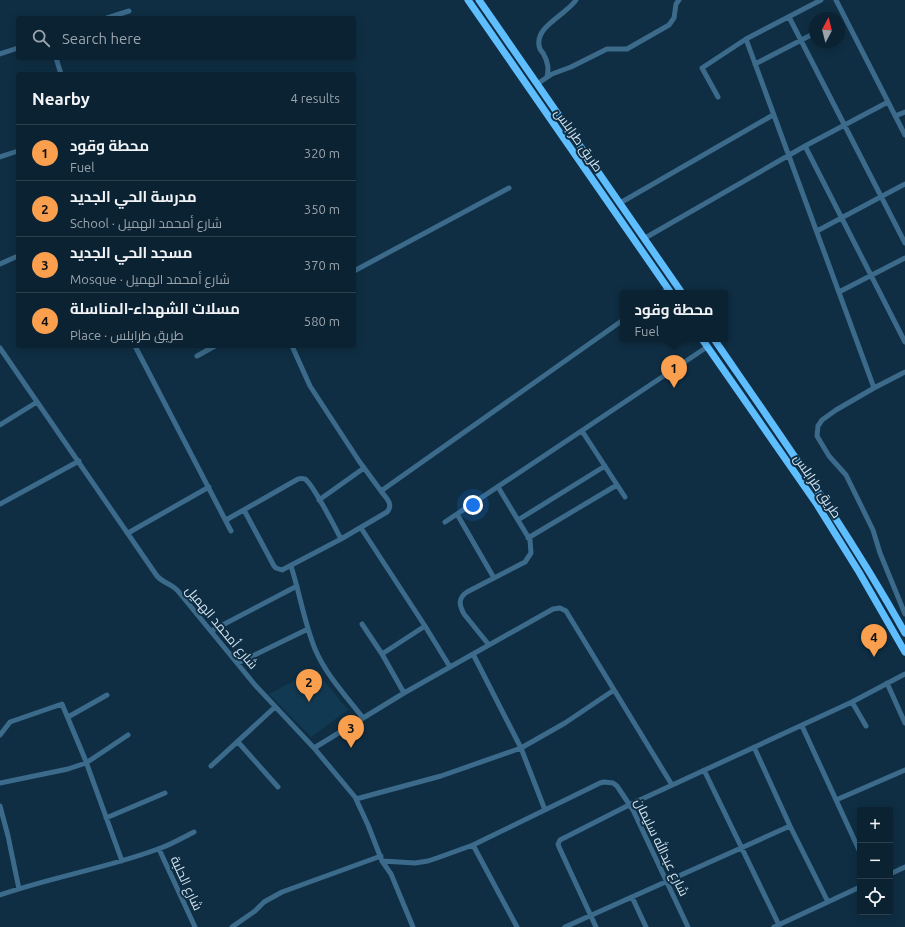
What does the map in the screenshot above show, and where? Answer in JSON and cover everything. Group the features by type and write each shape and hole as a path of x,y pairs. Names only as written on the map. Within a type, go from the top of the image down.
{"highway":[{"name":"طريق طرابلس","path":"468,0 666,290"},
{"path":"479,0 680,290"},
{"name":"طريق طرابلس","path":"704,342 816,503 859,572 905,652"},
{"path":"716,342 824,499 905,633"}],"street":[{"path":"547,77 548,63 539,44 540,36 544,29 576,0"},
{"path":"537,84 556,72 571,67 607,49 627,48 662,28 672,21 676,4 680,0"},
{"path":"718,97 702,68 746,39 821,0"},
{"path":"836,0 842,12"},
{"path":"113,16 129,11"},
{"path":"789,16 905,243"},
{"path":"845,17 905,135"},
{"path":"755,64 809,36"},
{"path":"746,39 874,388"},
{"path":"0,54 16,49"},
{"path":"57,60 60,72"},
{"path":"645,238 788,155 888,102"},
{"path":"895,116 905,112"},
{"path":"620,203 773,115"},
{"path":"805,146 905,342"},
{"path":"0,157 16,152"},
{"path":"817,231 905,184"},
{"path":"356,270 509,188"},
{"path":"0,264 16,257"},
{"path":"839,292 905,258"},
{"path":"380,491 620,322"},
{"path":"445,522 707,346"},
{"name":"شارع أمحمد الهميل","path":"0,348 157,576 178,591 255,685 314,748 356,799 381,859 391,874 411,926"},
{"path":"136,348 231,531"},
{"path":"197,356 211,348"},
{"path":"244,510 274,566 282,570 361,528 389,511 390,503 364,468 310,386 293,348"},
{"path":"897,619 905,615 880,552 873,530 846,475 829,456 817,436 818,426 822,420 874,388 905,372"},
{"path":"0,425 37,402"},
{"path":"582,431 625,497"},
{"path":"0,504 79,461"},
{"path":"518,520 605,466"},
{"path":"319,500 364,468"},
{"path":"226,520 300,478 306,480 341,539"},
{"path":"528,538 617,485"},
{"path":"128,533 209,487"},
{"path":"489,645 464,614 460,603 462,595 525,562 529,558 532,547 498,487"},
{"path":"457,514 494,578"},
{"path":"361,528 450,667"},
{"path":"291,566 308,630 316,650 327,672 364,718"},
{"path":"210,631 297,586"},
{"path":"314,748 404,693 553,609 560,608 566,611 672,785"},
{"path":"362,624 382,654 404,693"},
{"path":"382,654 425,626"},
{"path":"238,663 308,630"},
{"path":"232,927 255,911 264,902 282,892 381,859 415,863 428,861 473,845 545,810 521,748 474,654"},
{"path":"596,927 558,847 558,842 561,839 629,805 802,726 905,674"},
{"path":"887,683 905,723"},
{"path":"356,799 441,776 521,748 565,723 614,690"},
{"path":"68,717 107,695"},
{"path":"852,702 866,726"},
{"path":"0,735 10,722 60,704 63,706 86,763 122,861"},
{"path":"211,766 276,707"},
{"path":"802,726 857,846"},
{"path":"0,783 68,769 86,763 128,735"},
{"path":"238,742 278,788"},
{"path":"754,747 790,826 828,902"},
{"path":"704,770 741,847 776,926 857,888"},
{"path":"836,800 905,770"},
{"name":"شارع عبدالله سليمان","path":"545,810 600,783 610,782 617,786 639,822 688,927"},
{"path":"106,818 165,792"},
{"path":"0,806 19,889"},
{"path":"565,927 790,826"},
{"path":"0,895 122,861 159,849 194,832"},
{"path":"473,845 517,927"},
{"name":"شارع الحلبة","path":"159,849 195,927"},
{"path":"893,873 905,867"},
{"path":"632,897 646,927"}],"shaded area":[{"path":"315,670 348,710 311,737 269,694"}],"place":[{"name":"محطة وقود","path":"674,388"},
{"name":"مسلات الشهداء-المناسلة","path":"874,657"},
{"name":"مدرسة الحي الجديد","path":"309,702"},
{"name":"مسجد الحي الجديد","path":"351,748"}]}
